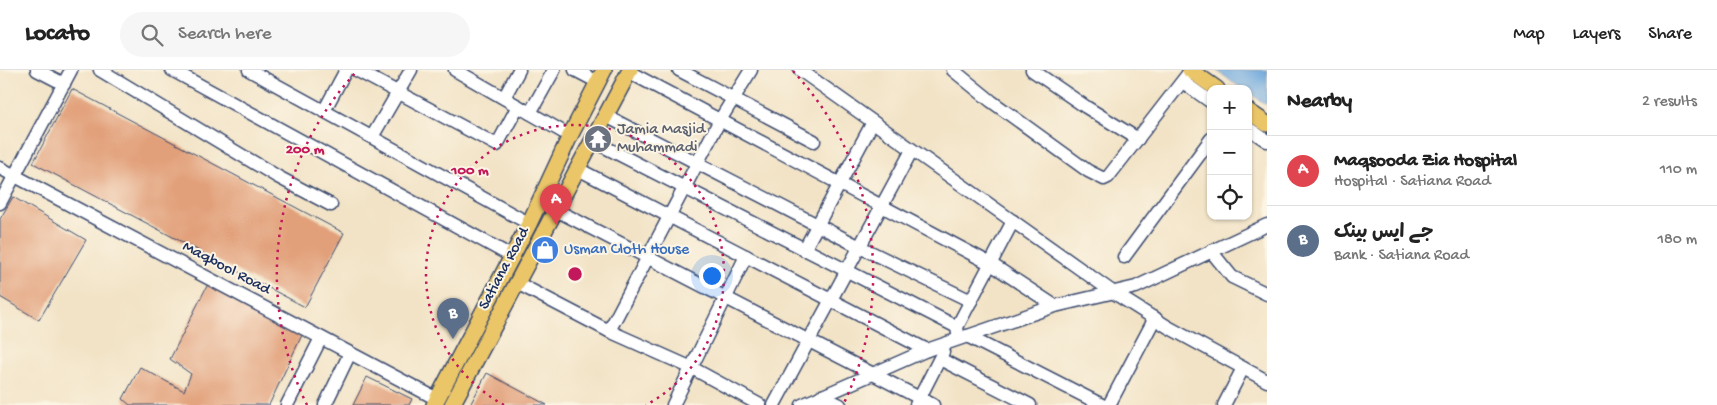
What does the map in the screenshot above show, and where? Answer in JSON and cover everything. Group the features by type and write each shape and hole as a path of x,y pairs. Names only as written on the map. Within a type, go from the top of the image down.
{"main road":[{"name":"Satiana Road","path":"452,405 630,71"},
{"path":"1188,73 1210,85"},
{"name":"Satiana Road","path":"435,402 530,224 570,136 601,76"},
{"path":"1252,114 1267,124"}],"street":[{"path":"37,70 64,84"},
{"path":"0,203 71,70"},
{"path":"100,70 278,177 332,205"},
{"path":"172,70 513,257"},
{"path":"249,70 530,224"},
{"path":"324,111 346,70"},
{"path":"356,70 497,145 518,106"},
{"path":"372,137 411,70"},
{"path":"504,98 519,70"},
{"path":"530,113 554,70"},
{"path":"574,70 601,76"},
{"path":"679,70 814,141"},
{"path":"609,331 720,120 750,70"},
{"path":"800,70 1114,293 1267,381"},
{"path":"953,70 1015,118 1088,170 1104,179 1108,178 1188,73 1207,97"},
{"path":"1032,70 1086,108 1138,139"},
{"path":"630,71 991,264 1055,306"},
{"path":"464,72 504,98 570,136"},
{"path":"606,116 860,247 971,301"},
{"path":"804,250 873,122"},
{"path":"1251,130 1267,141"},
{"path":"593,141 961,334 1102,405"},
{"path":"1124,257 1207,144"},
{"path":"774,405 912,150"},
{"name":"Maqbool Road","path":"0,168 350,353 435,402"},
{"path":"578,168 927,350"},
{"path":"556,210 871,373 918,402 933,405"},
{"path":"961,334 971,301 1013,221"},
{"path":"802,405 871,373 947,343 961,334 1055,306 1136,287 1267,225"},
{"path":"1211,251 1232,277 1267,294"},
{"path":"673,405 746,256"},
{"path":"517,283 609,331 692,368 760,405"},
{"path":"1108,405 1155,318"},
{"path":"287,405 322,338"},
{"path":"918,402 947,343"},
{"path":"325,405 350,353"},
{"path":"940,359 1028,404"},
{"path":"1224,405 1243,368"},
{"path":"821,396 840,405"}],"water":[{"path":"1216,70 1267,70 1267,105 1252,95 1252,85 1237,85"}],"building":[{"path":"72,89 344,233 305,307 33,163"},
{"path":"13,197 86,240 39,320 0,297 0,219"},
{"path":"208,284 302,335 269,405 130,405 123,399 140,367 184,391 191,374 170,359"},
{"path":"487,373 547,405 470,405"},
{"path":"367,377 412,399 409,405 353,405"}],"place":[{"name":"Jamia Masjid Muhammadi","path":"598,139"},
{"name":"Maqsooda Zia Hospital","path":"556,225"},
{"name":"Usman Cloth House","path":"545,250"},
{"name":"جے ایس بینک","path":"453,339"}]}
